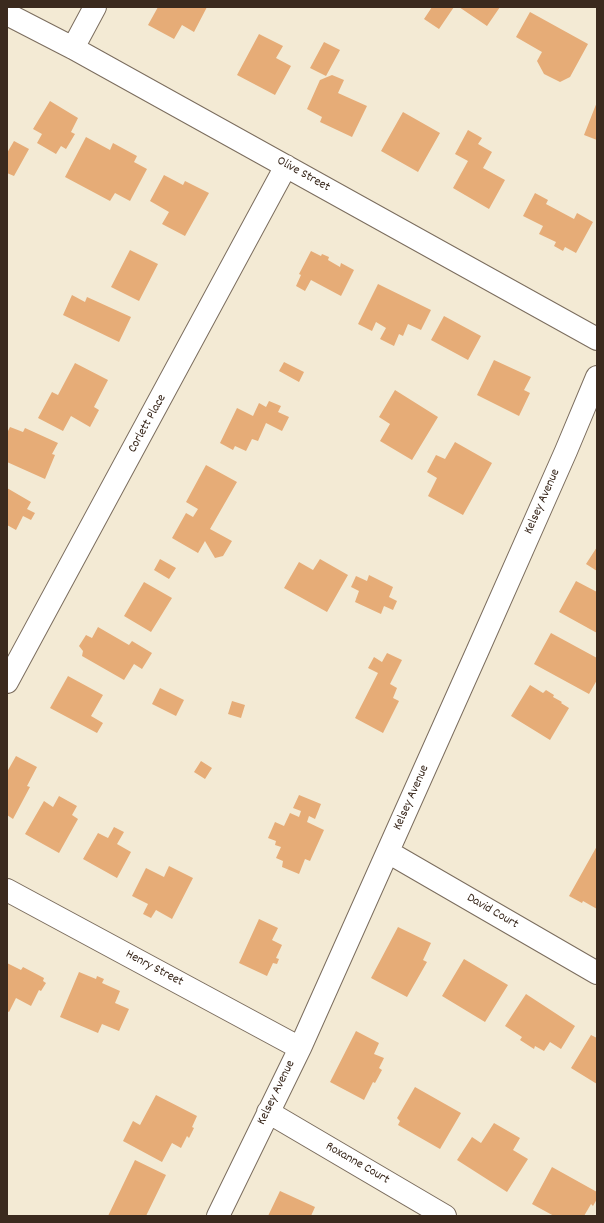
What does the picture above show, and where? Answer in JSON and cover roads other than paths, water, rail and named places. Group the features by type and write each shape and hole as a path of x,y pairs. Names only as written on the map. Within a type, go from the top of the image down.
{"street":[{"path":"73,48 95,7"},
{"name":"Olive Street","path":"7,14 73,48 597,339"},
{"name":"Corlett Place","path":"7,682 286,166"},
{"name":"Kelsey Avenue","path":"218,1216 300,1048 566,451 597,376"},
{"name":"David Court","path":"388,852 597,973"},
{"name":"Henry Street","path":"7,890 300,1048"},
{"name":"Roxanne Court","path":"268,1112 445,1216"}]}
